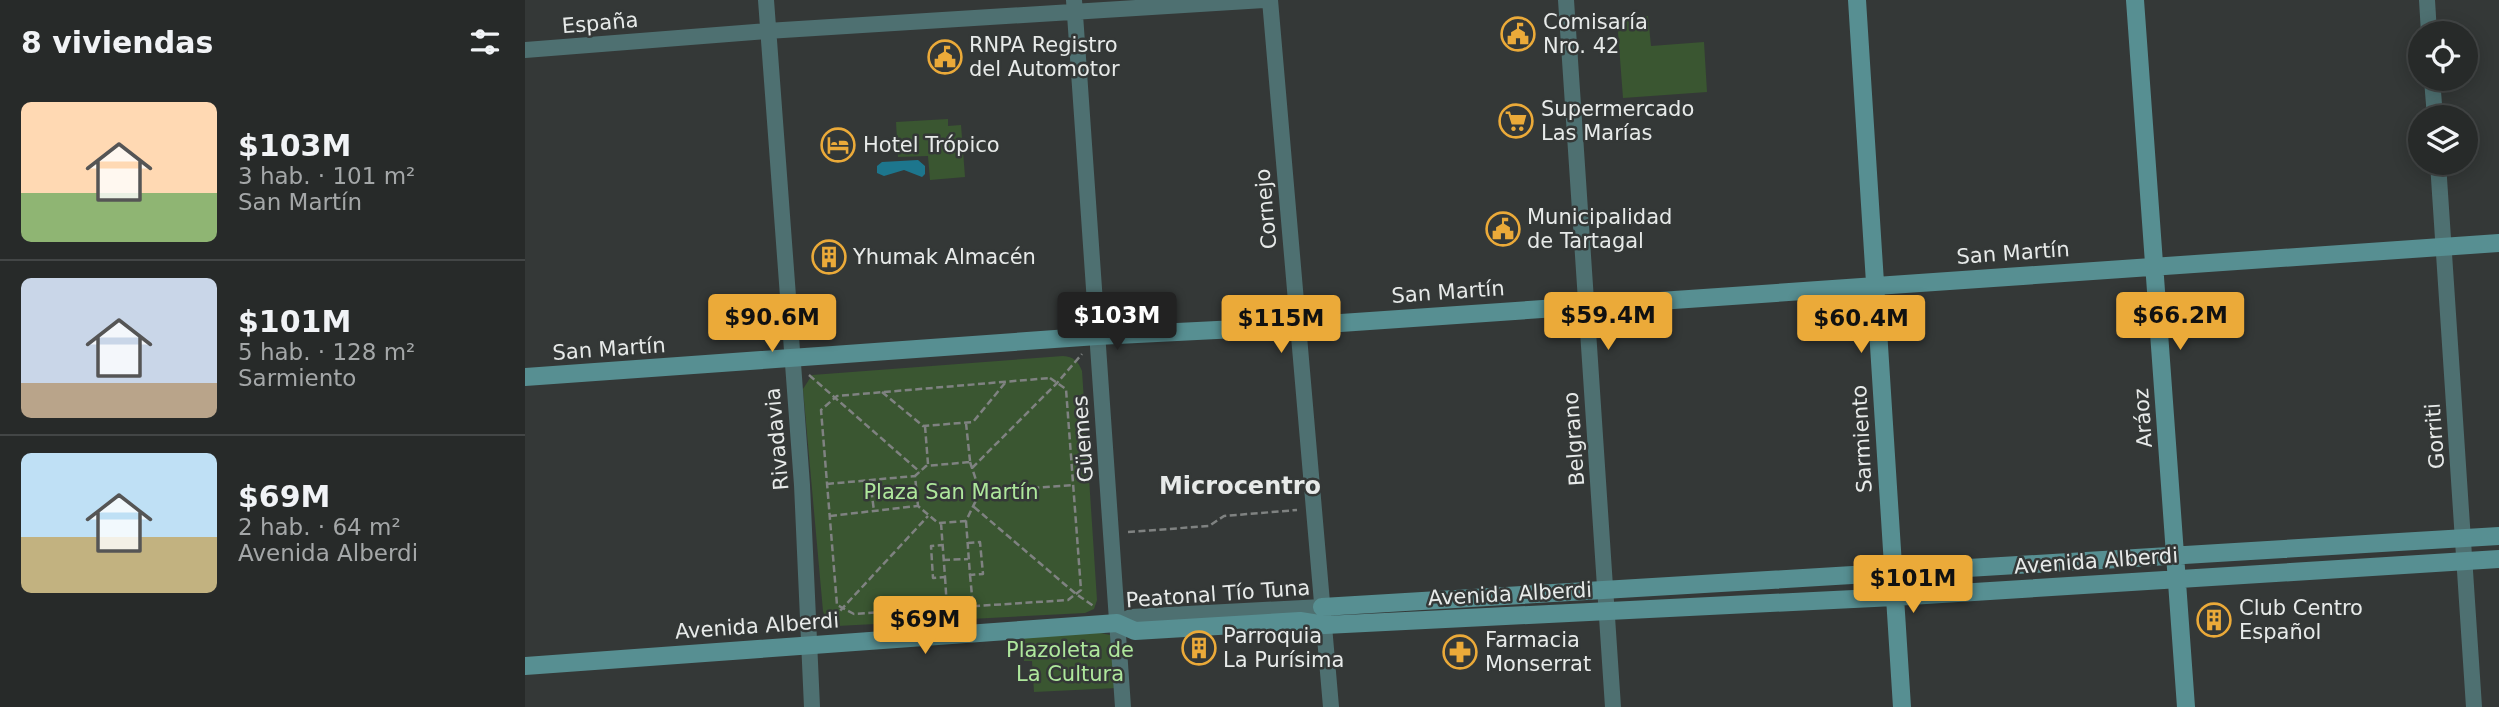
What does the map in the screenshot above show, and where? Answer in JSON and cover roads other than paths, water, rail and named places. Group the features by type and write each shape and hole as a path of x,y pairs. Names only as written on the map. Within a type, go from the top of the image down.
{"street":[{"name":"Rivadavia","path":"766,0 803,512 812,707"},
{"name":"España","path":"525,50 1075,7 1264,0"},
{"name":"Cornejo","path":"1270,0 1331,707"},
{"name":"Belgrano","path":"1566,0 1613,707"},
{"name":"Sarmiento","path":"1857,0 1902,707"},
{"name":"Aráoz","path":"2134,0 2186,707"},
{"path":"2427,0 2428,21"},
{"name":"Güemes","path":"1075,7 1123,707"},
{"name":"Gorriti","path":"2439,175 2474,707"},
{"name":"San Martín","path":"525,377 1097,336 1297,326 2499,243"},
{"name":"Avenida Alberdi","path":"1322,607 2499,536"},
{"name":"Avenida Alberdi","path":"525,666 1117,623 1135,631 1300,621 1325,625 1606,612 2499,559"},
{"name":"Peatonal Tío Tuna","path":"1117,623 1131,617 1322,607"}],"water":[{"path":"918,160 925,166 925,174 922,177 904,170 884,176 877,173 877,166 882,162"}],"place":[{"name":"Comisaría Nro. 42","path":"1518,34"},
{"name":"RNPA Registro del Automotor","path":"945,57"},
{"name":"Supermercado Las Marías","path":"1516,121"},
{"name":"Hotel Trópico","path":"838,145"},
{"name":"Municipalidad de Tartagal","path":"1503,229"},
{"name":"Yhumak Almacén","path":"829,257"},
{"name":"Club Centro Español","path":"2214,620"},
{"name":"Parroquia La Purísima","path":"1199,648"},
{"name":"Farmacia Monserrat","path":"1460,652"}],"district":[{"name":"Microcentro","path":"1240,486"}],"park label":[{"name":"Plaza San Martín","path":"951,492"},
{"name":"Plazoleta de La Cultura","path":"1070,662"}]}
